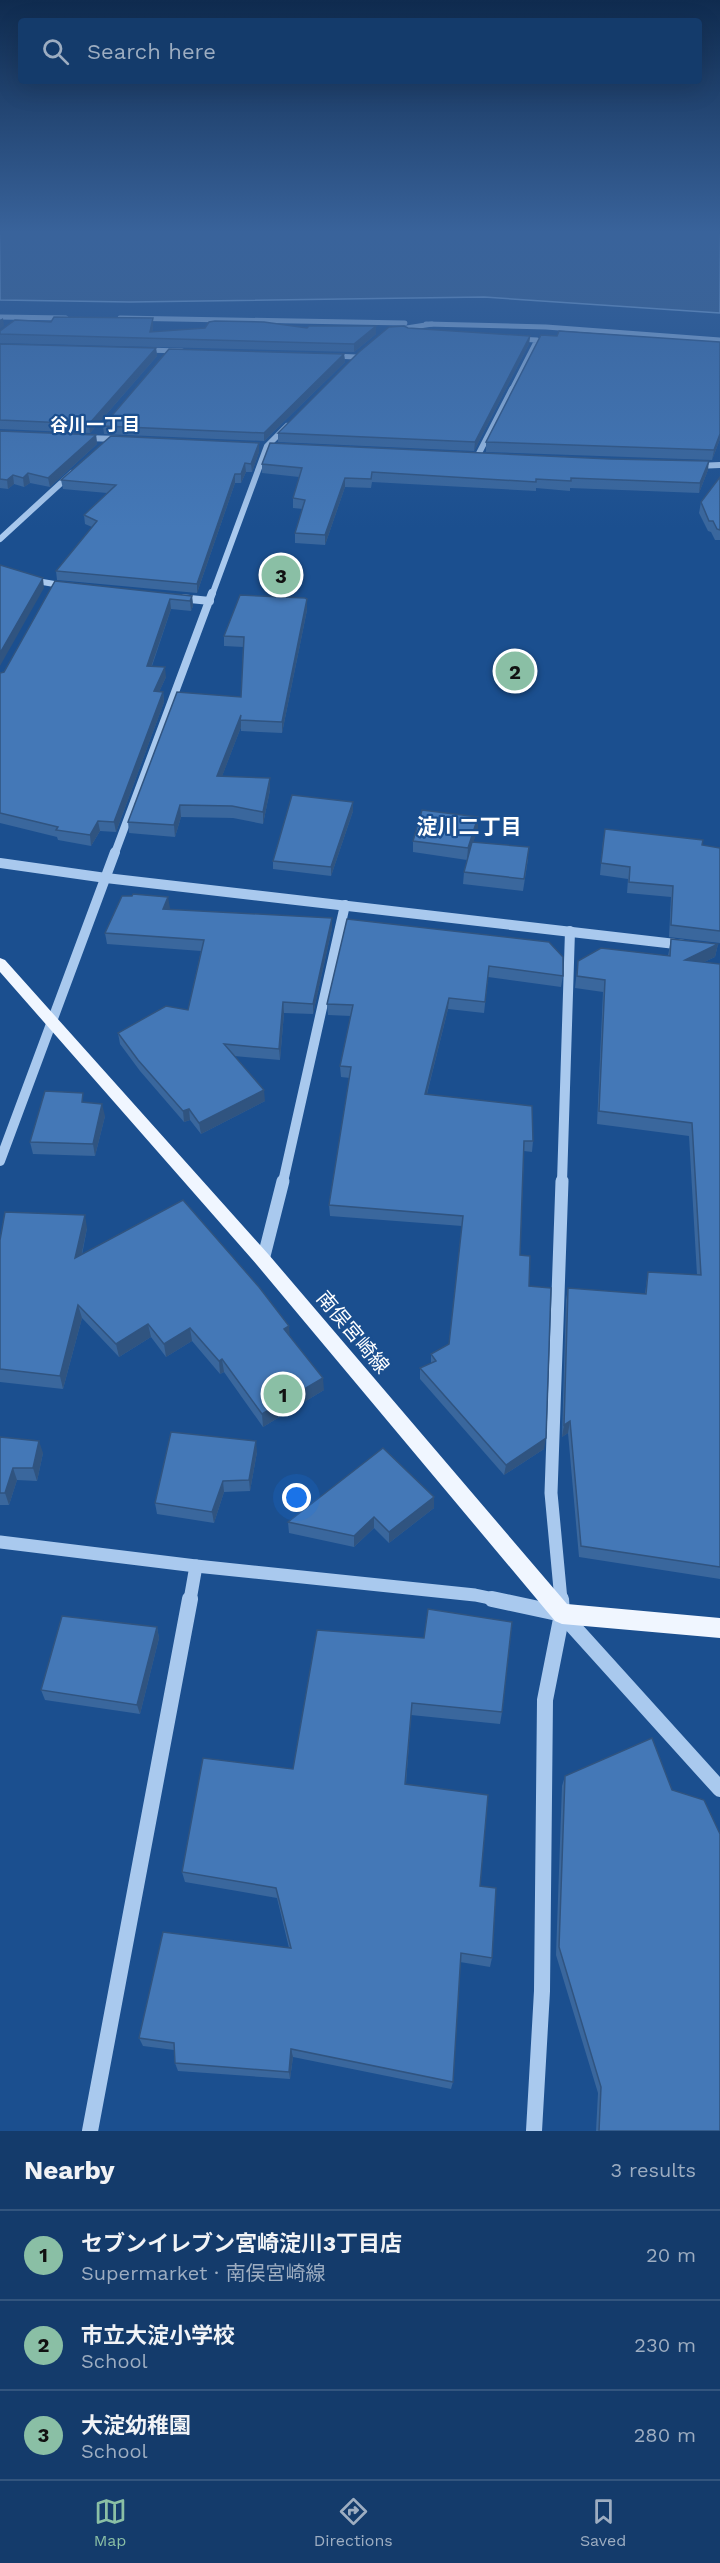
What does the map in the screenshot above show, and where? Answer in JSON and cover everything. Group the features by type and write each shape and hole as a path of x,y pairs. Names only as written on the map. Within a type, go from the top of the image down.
{"main road":[{"name":"南俣宮崎線","path":"0,963 264,1260 562,1614"},
{"path":"562,1614 720,1628"}],"street":[{"path":"397,329 387,331 421,333"},
{"path":"579,329 720,340"},
{"path":"488,457 473,456 537,340 514,339"},
{"path":"132,350 191,351"},
{"path":"160,360 168,351"},
{"path":"348,365 364,351"},
{"path":"326,355 356,357"},
{"path":"0,1161 267,446 291,422"},
{"path":"93,438 101,429"},
{"path":"82,438 132,440"},
{"path":"101,447 110,439"},
{"path":"256,446 279,447"},
{"path":"688,466 720,465"},
{"path":"0,539 76,470"},
{"path":"19,576 53,585 76,587"},
{"path":"48,594 53,585"},
{"path":"177,598 210,601"},
{"path":"0,863 106,878 697,947"},
{"path":"264,1260 296,1130 345,905"},
{"path":"534,2131 542,1991 545,1700 562,1614 551,1493 570,931"},
{"path":"0,1542 475,1596 562,1614 720,1789"},
{"path":"90,2131 196,1566"}],"building":[{"path":"372,329 354,344 0,334 0,331"},
{"path":"386,329 430,329 530,336 475,442 278,433 359,352"},
{"path":"559,331 720,342 720,434 714,450 486,442 541,335 557,336"},
{"path":"0,344 156,348 89,424 0,420"},
{"path":"169,349 344,354 264,433 103,426"},
{"path":"0,431 96,435 48,478 28,473 23,478 13,475 7,480 0,479"},
{"path":"111,436 259,443 251,464 245,463 241,474 235,474 197,584 56,571 97,521 84,515 116,485 61,480"},
{"path":"270,443 610,459 709,461 700,483 571,478 571,481 536,479 536,482 372,472 371,479 345,478 325,535 295,533 305,500 293,498 302,468 262,464"},
{"path":"720,477 720,530 713,521 709,521 701,502"},
{"path":"0,565 43,578 0,653"},
{"path":"55,581 192,596 190,601 170,599 147,666 165,667 154,691 163,692 114,822 98,821 90,835 56,830 58,827 0,813 0,673 4,672"},
{"path":"240,595 307,599 282,722 240,720 241,715 217,776 270,778 263,812 232,806 180,805 174,825 128,822 177,692 241,697 244,637 224,636"},
{"path":"292,795 353,802 331,867 273,861"},
{"path":"422,810 478,817 468,848 413,841"},
{"path":"605,829 703,840 702,845 720,848 720,931 671,925 673,886 629,882 630,867 601,863"},
{"path":"472,842 529,847 524,879 464,872"},
{"path":"133,894 168,897 163,909 332,918 313,1004 283,1002 279,1049 224,1044 264,1090 199,1123 189,1109 183,1111 138,1060 118,1033 166,1006 188,1010 204,940 105,933 122,896"},
{"path":"347,919 549,942 563,957 563,976 489,966 485,1002 449,998 425,1094 532,1106 533,1141 524,1141 520,1255 530,1256 529,1286 551,1288 546,1438 506,1465 420,1368 436,1361 431,1354 449,1344 463,1216 329,1205 351,1067 340,1066 353,1005 327,1004"},
{"path":"671,939 718,944 685,960 720,964 720,1567 581,1546 570,1421 564,1425 568,1288 646,1294 648,1272 701,1275 692,1123 599,1111 605,980 577,976 578,961 601,948 670,956"},
{"path":"45,1091 83,1093 82,1102 102,1104 93,1144 30,1142"},
{"path":"183,1200 259,1287 289,1326 284,1329 323,1378 262,1414 222,1359 219,1361 190,1328 164,1344 148,1324 116,1344 78,1305 60,1376 0,1369 0,1240 5,1212 85,1215 75,1258"},
{"path":"171,1432 256,1441 249,1480 223,1481 212,1512 155,1503"},
{"path":"0,1437 39,1441 33,1468 13,1468 5,1493 0,1493"},
{"path":"383,1448 434,1497 389,1532 374,1517 354,1536 288,1522"},
{"path":"428,1609 512,1622 502,1712 412,1703 405,1784 488,1795 480,1886 496,1888 492,1958 461,1953 453,2082 291,2049 289,2072 175,2063 174,2043 139,2038 163,1932 291,1948 276,1888 182,1872 203,1758 293,1769 317,1630 424,1638"},
{"path":"62,1616 157,1627 137,1705 41,1690"},
{"path":"652,1738 672,1790 704,1800 720,1834 720,2131 599,2131 601,2087 559,1947 565,1776"}],"place":[{"name":"大淀幼稚園","path":"281,575"},
{"name":"市立大淀小学校","path":"515,671"},
{"name":"セブンイレブン宮崎淀川3丁目店","path":"283,1394"}],"district":[{"name":"谷川一丁目","path":"95,424"},
{"name":"淀川二丁目","path":"469,826"}]}
